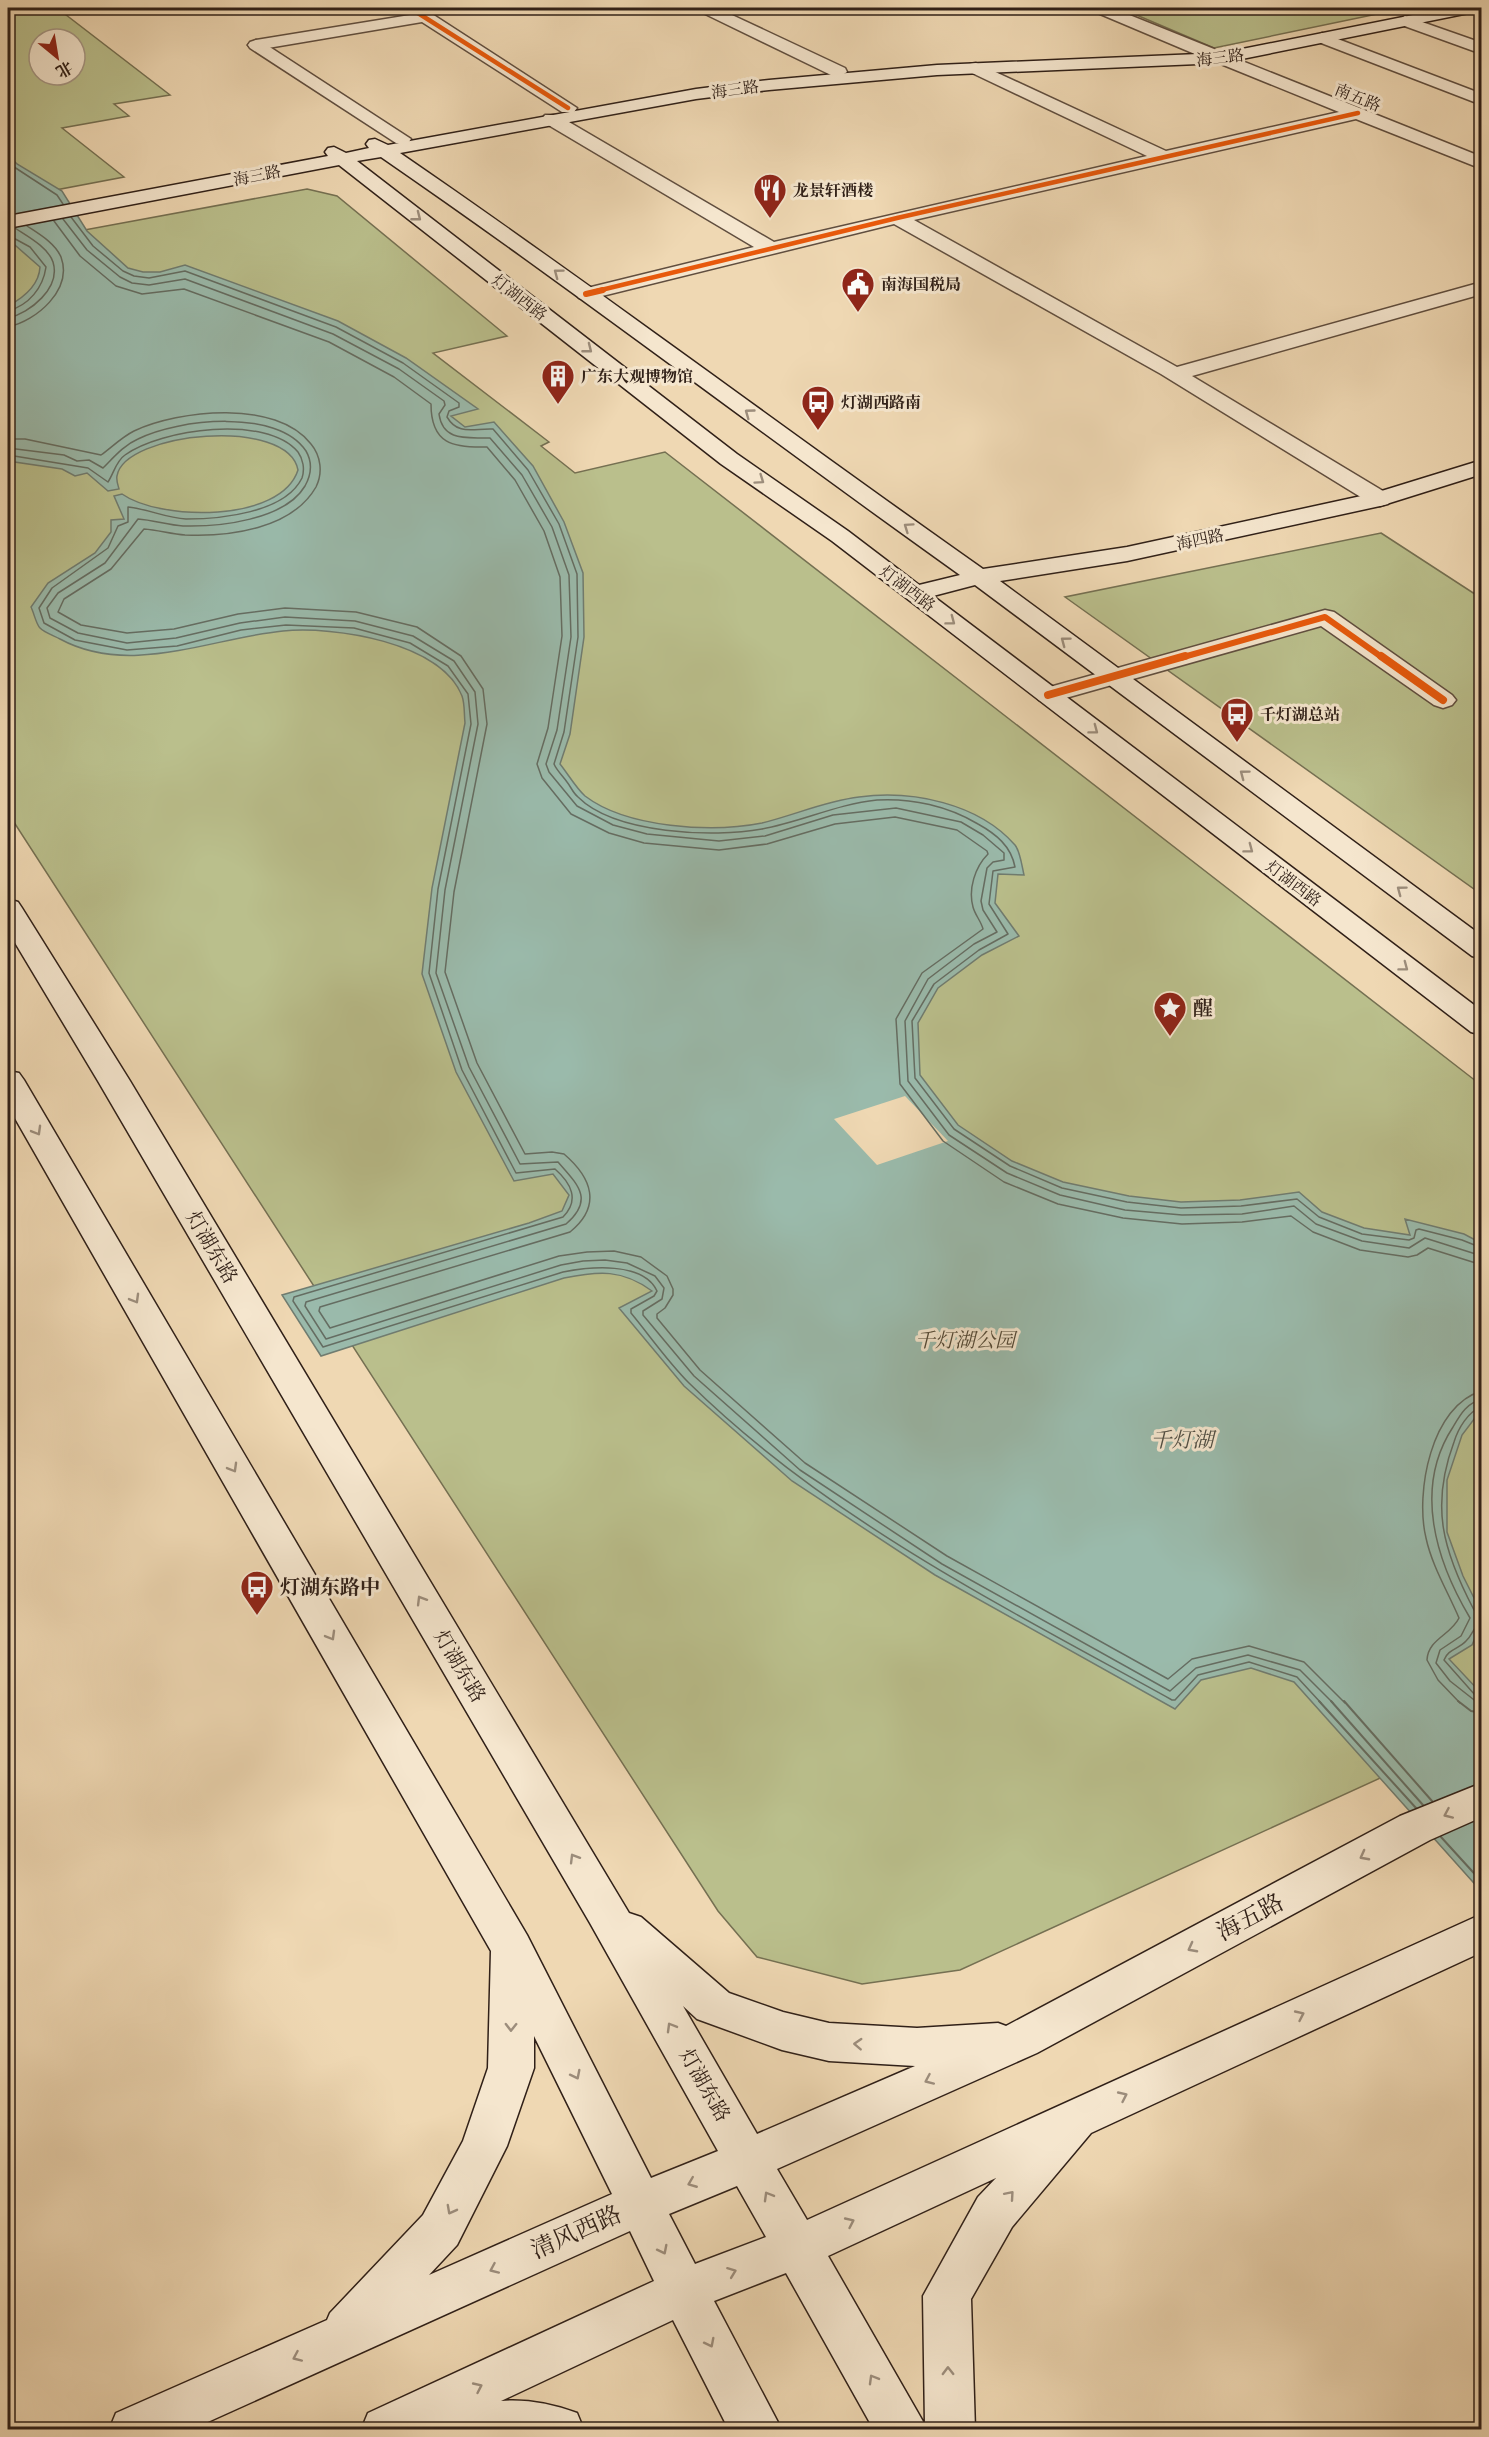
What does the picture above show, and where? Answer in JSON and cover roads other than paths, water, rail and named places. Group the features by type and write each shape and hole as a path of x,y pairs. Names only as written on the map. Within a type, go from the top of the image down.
{"main road":[{"path":"410,8 568,108"},
{"path":"705,8 839,72"},
{"name":"南五路","path":"1099,8 1482,164"},
{"name":"海三路","path":"8,222 115,197 339,155 568,108 734,83 839,72 963,63 1215,55 1429,8"},
{"name":"海三路","path":"387,145 447,139 551,119 739,88 847,77 976,68 1215,55 1322,38 1469,8"},
{"path":"426,17 256,45 387,145 417,173 510,237 810,458 979,577 1482,950"},
{"path":"1405,21 1482,49"},
{"path":"1322,38 1482,100"},
{"path":"976,68 1164,157"},
{"path":"586,294 897,218 1358,113"},
{"path":"551,119 771,249"},
{"path":"417,173 421,158 429,149 447,139"},
{"name":"海三路","path":"8,212 262,174 339,155"},
{"name":"灯湖西路","path":"339,155 729,459 840,536 1482,1026"},
{"path":"262,174 319,173 371,182"},
{"path":"897,218 1174,374 1380,499"},
{"path":"1174,374 1482,288"},
{"name":"海四路","path":"915,593 979,577 1127,554 1380,499 1482,467"},
{"path":"1048,695 1325,618 1443,699"},
{"name":"灯湖东路","path":"8,908 114,1082 605,1911 902,2430"},
{"path":"8,1080 512,1948 730,2383 757,2430"},
{"name":"海五路","path":"1021,2040 1415,1828 1482,1799"},
{"path":"605,1911 712,2007 782,2031 829,2042 917,2047 1021,2040"},
{"path":"386,2430 684,2291 797,2247 1482,1932"},
{"path":"337,2340 440,2230 484,2146 511,2068 512,1948"},
{"name":"清风西路","path":"134,2430 640,2204 748,2160 1021,2040"},
{"path":"950,2430 947,2296 995,2212 1080,2116"},
{"path":"438,2430 513,2424 560,2430"}],"water":[{"name":"千灯湖","path":"8,155 17,164 62,191 87,231 128,268 143,272 160,272 185,265 338,321 406,358 478,409 451,416 465,427 494,422 533,466 564,522 583,573 584,637 570,734 560,764 585,796 603,807 646,821 719,828 762,823 859,797 879,795 922,798 963,810 982,819 1015,845 1020,855 1024,875 998,874 995,903 1019,936 982,955 938,988 918,1023 920,1075 958,1125 1012,1161 1063,1182 1129,1196 1181,1202 1240,1200 1299,1192 1322,1212 1364,1228 1410,1235 1405,1219 1464,1234 1481,1243 1481,1410 1462,1435 1447,1480 1447,1532 1463,1576 1481,1612 1481,1624 1472,1645 1449,1659 1481,1693 1481,1891 1294,1682 1251,1668 1201,1680 1175,1709 935,1575 792,1481 684,1386 619,1308 652,1291 631,1279 620,1275 599,1273 564,1278 321,1356 282,1295 529,1223 562,1211 569,1195 553,1174 514,1181 456,1072 422,974 432,888 465,723 463,699 450,677 432,662 410,650 357,635 330,631 283,631 171,652 114,655 87,650 40,628 31,607 48,583 95,553 111,532 111,520 124,519 114,496 122,494 140,503 163,509 218,512 245,508 269,500 287,487 298,470 288,453 266,442 238,437 206,436 147,449 126,461 117,476 119,489 108,491 87,473 75,476 62,469 8,461 8,306 29,290 37,280 40,267 8,239"}],"place":[{"name":"龙景轩酒楼","path":"770,219"},
{"name":"南海国税局","path":"858,313"},
{"name":"广东大观博物馆","path":"558,405"},
{"name":"灯湖西路南","path":"818,431"},
{"name":"千灯湖总站","path":"1237,743"},
{"name":"醒","path":"1170,1037"},
{"name":"灯湖东路中","path":"257,1616"}],"park label":[{"name":"千灯湖公园","path":"965,1340"}]}
